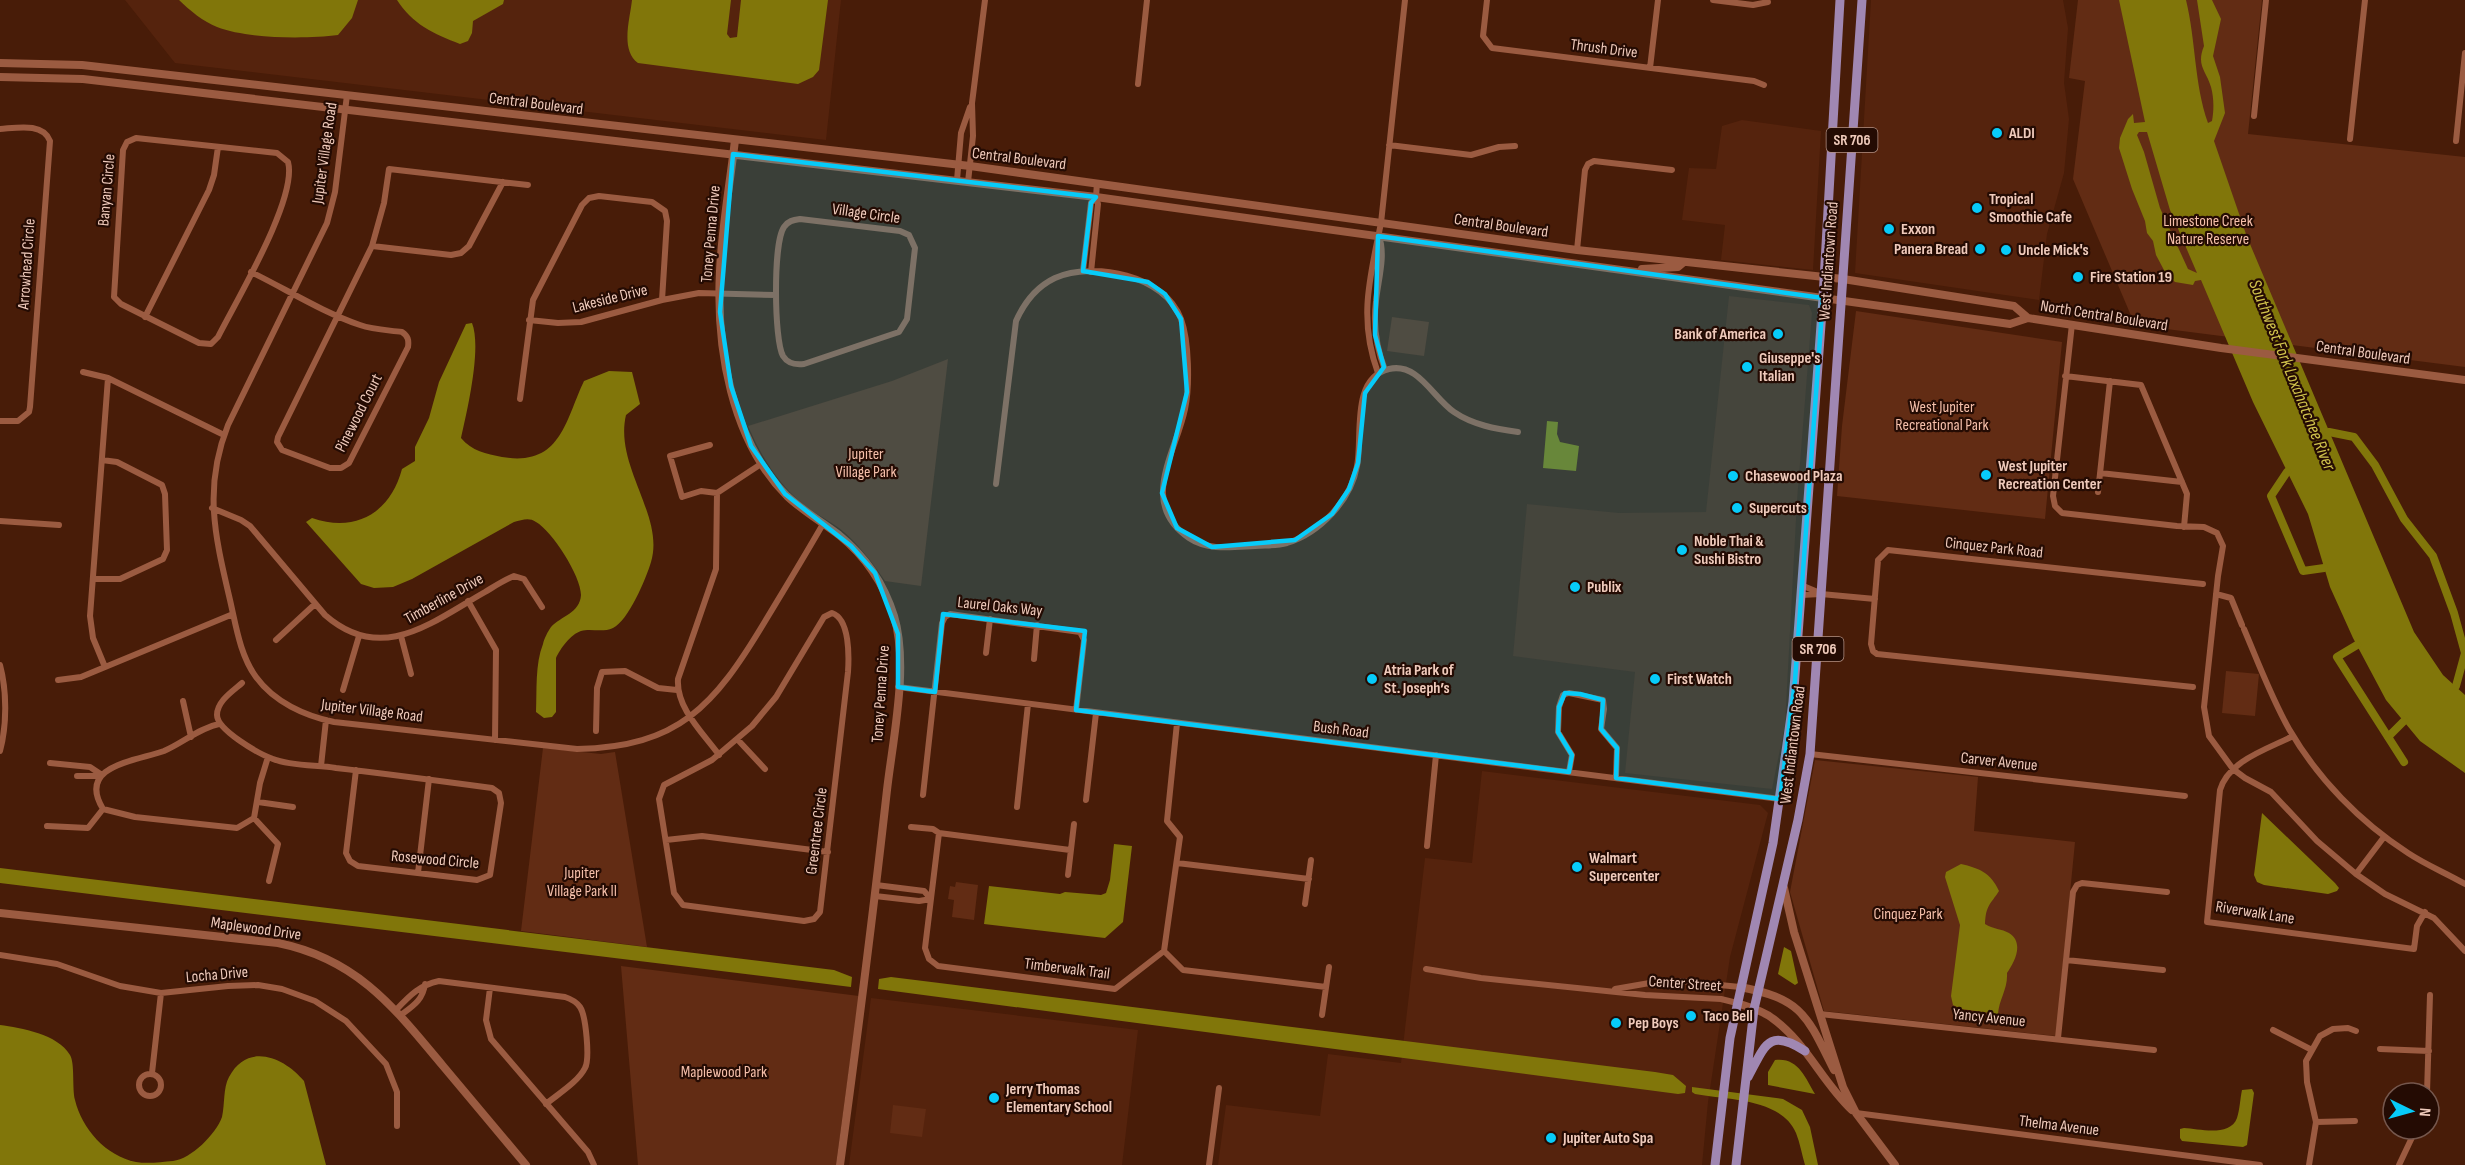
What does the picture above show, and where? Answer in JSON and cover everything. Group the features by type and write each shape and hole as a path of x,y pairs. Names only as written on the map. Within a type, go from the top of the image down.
{"main road":[{"name":"West Indiantown Road","path":"1715,1165 1721,1106 1737,1003 1769,864 1796,681 1823,298 1840,0"},
{"name":"West Indiantown Road","path":"1736,1165 1754,1009 1798,820 1810,754 1862,0"},
{"path":"1744,1085 1758,1055 1769,1043 1782,1039 1805,1051"}],"street":[{"path":"968,182 973,136 972,103 985,0"},
{"path":"1138,84 1147,0"},
{"path":"1378,373 1369,346 1366,316 1372,256 1381,223 1405,0"},
{"name":"Thrush Drive","path":"1487,0 1483,36 1492,48 1754,81 1764,86"},
{"path":"1650,68 1658,0"},
{"path":"1713,0 1752,5 1768,2"},
{"path":"2254,116 2266,0"},
{"path":"2350,139 2365,0"},
{"path":"2456,141 2465,53"},
{"name":"Central Boulevard","path":"0,63 82,65 970,166 1577,250 1843,279 2014,306 2028,318"},
{"name":"Central Boulevard","path":"0,77 83,79 957,180 1096,197 1841,301"},
{"name":"Jupiter Village Road","path":"347,95 331,211 322,236 224,435 214,476 212,508 216,539 246,662 257,680 289,705 312,717 326,720 577,749 615,747 652,737 691,716 714,696 738,666 824,524"},
{"path":"957,180 961,134 972,103"},
{"name":"Arrowhead Circle","path":"0,129 41,129 50,141 30,407 23,419 0,421"},
{"name":"Banyan Circle","path":"136,138 277,153 286,158 288,176 284,201 251,272 218,337 211,344 199,343 120,304 113,293 125,146 136,138"},
{"name":"Toney Penna Drive","path":"735,140 722,245 719,292 722,337 731,386 743,428 761,464 785,494 852,546 864,559 888,600 899,643 898,687 875,896 840,1165"},
{"path":"1389,145 1471,155 1499,147 1515,146"},
{"path":"145,317 209,190 214,175 218,147"},
{"path":"1577,250 1584,178 1588,164 1594,161 1672,170"},
{"path":"339,316 372,246 384,203 389,169 528,185"},
{"path":"372,246 451,255 461,253 468,246 503,182"},
{"path":"1091,272 1098,204 1097,183"},
{"path":"520,399 529,320 538,286 582,205 594,196 652,202 665,210 667,221 662,300"},
{"path":"1083,271 1091,203 1096,197"},
{"name":"Village Circle","path":"800,219 900,231 912,239 915,248 907,319 899,332 804,364 793,364 782,354 776,295 781,234 789,221 800,219"},
{"path":"1378,236 1382,244 1375,335 1385,370"},
{"path":"1555,261 1556,247"},
{"path":"1620,270 1678,267 1684,262"},
{"path":"996,484 1016,321 1026,302 1042,286 1056,278 1083,271 1129,276 1148,282 1165,294 1181,319 1185,340 1187,392 1183,417 1162,483 1167,512 1177,528 1193,541 1212,547 1276,545 1295,540 1310,532 1329,516 1346,495 1356,473 1361,409 1370,383 1378,373 1385,370 1401,368 1411,372 1439,400 1468,419 1482,425 1518,432"},
{"name":"Pinewood Court","path":"251,272 339,316 371,328 402,332 409,342 350,463 335,469 282,450 277,442 339,316"},
{"name":"Lakeside Drive","path":"529,320 558,323 581,322 662,300 699,293 776,295"},
{"name":"North Central Boulevard","path":"1841,301 2010,324 2028,318 2221,348"},
{"path":"2072,324 2053,496 2055,506 2062,513 2209,528 2220,537 2223,546 2204,717 2213,744 2233,769 2271,792 2317,842 2385,894 2425,912 2443,927 2465,951"},
{"name":"Central Boulevard","path":"2221,348 2465,380"},
{"path":"83,372 108,378 224,435"},
{"path":"2065,376 2141,386 2187,494 2184,527"},
{"path":"105,667 95,643 90,622 108,378"},
{"path":"2098,492 2110,381"},
{"path":"710,445 670,456 682,497 701,491 717,493 761,464"},
{"path":"93,579 110,580 125,577 160,562 166,550 165,494 162,485 117,462 102,460"},
{"path":"2100,473 2182,482"},
{"path":"717,493 717,569 682,666 677,690 682,704 719,755"},
{"name":"Timberline Drive","path":"212,508 242,520 250,526 315,604 333,622 359,636 382,639 402,636 421,628 514,576 524,579 542,607"},
{"path":"0,521 59,525"},
{"name":"Cinquez Park Road","path":"2193,687 1877,654 1873,651 1871,644 1878,560 1888,550 2203,584"},
{"path":"1801,585 1821,594"},
{"path":"1801,595 1821,594 1875,599"},
{"path":"2216,594 2231,598 2277,707 2293,736 2333,790 2384,837 2423,862 2465,884"},
{"path":"468,602 496,650 495,740"},
{"path":"276,640 315,604"},
{"name":"Greentree Circle","path":"832,613 837,614 847,642 848,672 820,912 814,919 804,921 683,905 674,893 659,799 661,789 719,755 738,740 776,696 824,617 832,613"},
{"path":"58,680 76,679 233,614"},
{"name":"Laurel Oaks Way","path":"923,795 942,623 945,616 950,614 1076,630 1083,635 1076,710"},
{"path":"986,653 990,619"},
{"path":"1034,659 1037,625"},
{"path":"343,690 359,636"},
{"path":"402,636 411,674"},
{"path":"0,665 5,705 0,751"},
{"path":"596,731 597,688 602,672 625,671 657,688 677,690"},
{"path":"77,776 101,776 122,763 166,750 210,726 219,724 218,709 223,700 242,683"},
{"name":"Bush Road","path":"898,687 1780,799"},
{"path":"1569,772 1572,755 1557,732 1559,706 1563,696 1569,693 1603,700 1601,729 1617,748 1616,778"},
{"path":"183,701 191,737"},
{"path":"1017,807 1028,704"},
{"path":"1086,800 1096,713"},
{"path":"321,766 326,720"},
{"path":"1177,723 1167,821 1180,837 1164,951 1184,969 1326,987"},
{"name":"Rosewood Circle","path":"219,724 241,742 274,760 321,766 356,770 429,779 492,788 499,793 501,803 492,871 486,878 477,880 358,866 347,857 346,853 356,770"},
{"path":"2233,769 2293,736"},
{"path":"738,740 765,769"},
{"name":"Carver Avenue","path":"1810,754 2186,796"},
{"path":"1427,846 1436,755"},
{"path":"103,809 135,817 237,828 254,818 260,783 268,757"},
{"path":"50,763 90,767 101,776"},
{"name":"Riverwalk Lane","path":"2233,769 2226,776 2220,790 2207,922 2414,949 2417,926 2425,912"},
{"path":"101,776 96,790 103,809"},
{"path":"418,873 429,779"},
{"path":"258,802 293,807"},
{"path":"47,826 88,828 103,809"},
{"path":"254,818 278,844 269,881"},
{"path":"1068,875 1074,824"},
{"path":"911,827 933,829 939,833 1070,850"},
{"name":"Timberwalk Trail","path":"939,833 925,948 929,959 938,966 1115,989 1164,951"},
{"path":"666,840 696,836 828,852"},
{"path":"2356,874 2384,837"},
{"path":"1305,904 1311,860"},
{"path":"1177,863 1309,879"},
{"name":"Center Street","path":"1783,880 1794,932 1843,1087 1856,1113 1895,1165"},
{"path":"2058,1038 2073,892 2077,885 2082,883 2167,892"},
{"path":"875,896 920,901 931,898 924,891 876,885"},
{"name":"Maplewood Drive","path":"0,913 278,943 297,947 339,964 363,980 398,1012 526,1165"},
{"name":"Locha Drive","path":"0,955 57,964 120,986 161,993 258,985 282,989 315,1001 346,1021 386,1064 397,1092 398,1126"},
{"path":"2066,960 2163,970"},
{"path":"1322,1016 1329,967"},
{"name":"Center Street","path":"1426,969 1481,978 1609,990 1645,996 1721,999 1737,1003 1770,1017 1791,1034 1834,1093 1856,1113"},
{"path":"398,1012 412,993 425,984 439,981 565,997 574,1001 581,1008 587,1056 586,1067 546,1104"},
{"name":"Center Street","path":"1609,990 1661,981 1740,987"},
{"path":"398,1012 420,1000 424,994 425,984"},
{"path":"1740,987 1789,1002 1798,1009 1814,1030 1843,1087"},
{"path":"490,988 486,1020 491,1039 588,1152 594,1165"},
{"path":"152,1073 161,993"},
{"path":"2428,1081 2430,995"},
{"name":"Yancy Avenue","path":"1820,1014 2154,1050"},
{"path":"2310,1165 2316,1122 2307,1082 2306,1060 2310,1049 2320,1036 2333,1029 2348,1028 2356,1031"},
{"path":"2273,1030 2310,1049"},
{"path":"2380,1049 2429,1051"},
{"path":"1209,1165 1218,1088"},
{"name":"Thelma Avenue","path":"1856,1113 2260,1165"},
{"path":"2316,1122 2355,1121"},
{"path":"2400,1165 2411,1141"}],"highlighted area":[{"path":"733,154 1096,197 1091,203 1083,271 1148,282 1165,294 1181,319 1187,392 1162,493 1177,528 1212,547 1295,540 1332,514 1349,489 1358,463 1365,393 1384,367 1375,335 1378,236 1823,298 1795,681 1780,799 1616,778 1617,748 1601,729 1603,700 1580,694 1565,693 1559,707 1558,732 1572,755 1569,772 1076,710 1085,631 943,614 935,692 898,687 898,634 875,573 851,546 785,494 751,446 731,386 720,312"}],"shaded area":[{"path":"125,0 841,0 826,140 175,63"},
{"path":"1871,0 2063,0 2068,28 2064,83 2069,119 2064,173 2047,234 2039,300 1855,273"},
{"path":"1742,120 1821,131 1813,270 1721,260 1725,225 1682,220 1689,168 1716,169 1722,126"},
{"path":"1729,296 1809,305 1812,313 1797,501 1785,725 1772,789 1625,773 1635,672 1513,656 1527,504 1619,513 1706,512"},
{"path":"1482,771 1760,805 1768,813 1730,957 1708,1102 1702,1165 1218,1165 1226,1105 1320,1116 1328,1054 1401,1063 1425,858 1472,863"},
{"name":"Jerry Thomas Elementary School","path":"871,998 1138,1030 1122,1165 849,1165"}],"green space":[{"name":"Limestone Creek Nature Reserve","path":"2078,0 2262,0 2248,134 2465,157 2465,367 2135,325 2073,179 2085,81 2069,78"},
{"name":"West Jupiter Recreational Park","path":"1856,311 2062,342 2045,519 1837,496 1842,426"},
{"path":"1392,317 1429,322 1424,356 1387,351"},
{"name":"Jupiter Village Park","path":"948,359 921,586 885,581 846,534 808,508 778,479 748,426 892,381"},
{"path":"2226,671 2259,674 2255,716 2222,713"},
{"name":"Jupiter Village Park II","path":"543,748 601,754 615,752 647,947 521,931"},
{"name":"Cinquez Park","path":"1815,760 1978,777 1974,831 2075,842 2056,1036 1824,1011 1790,892"},
{"path":"956,882 978,885 974,920 952,917 954,900 948,899 950,886 955,887"},
{"name":"Maplewood Park","path":"621,966 859,996 836,1165 638,1165"},
{"path":"893,1105 926,1109 922,1137 890,1133"}],"water":[{"path":"179,0 358,0 352,18 338,35 294,37 244,34 217,27 197,15"},
{"path":"397,0 504,0 503,4 473,21 472,33 468,41 460,44 424,27 410,16"},
{"path":"632,0 731,0 727,34 730,38 737,37 741,0 828,0 819,70 813,77 798,84 638,63 632,57 628,42"},
{"name":"Southwest Fork Loxahatchee River","path":"2119,0 2186,0 2200,93 2208,123 2212,121 2213,100 2211,87 2201,63 2204,46 2197,0 2212,0 2221,19 2213,56 2220,77 2225,113 2214,141 2247,237 2414,632 2443,675 2465,695 2465,773 2420,741 2386,700 2353,638 2330,587 2308,514 2253,402 2201,280 2195,281 2193,285 2175,282 2165,272 2156,255 2119,148 2120,138 2128,119 2133,114 2134,123 2145,122","holes":["2139,132 2147,132 2170,210 2197,273 2188,269 2160,208 2137,135"]},
{"path":"472,323 475,334 474,363 461,438 475,449 502,457 522,458 537,455 549,448 558,438 584,381 609,371 632,372 640,404 626,415 624,434 632,472 651,527 653,545 651,562 636,599 619,624 609,629 585,630 577,633 560,650 556,658 556,712 552,717 544,718 536,712 540,652 551,627 574,610 581,595 571,566 543,527 531,520 514,522 412,579 393,587 374,588 361,584 306,522 312,518 343,523 357,521 380,508 389,497 402,469 415,461 415,447 429,418 439,382 466,324"},
{"path":"1547,421 1558,422 1557,434 1560,442 1579,446 1576,471 1543,468"},
{"path":"2262,813 2335,883 2339,888 2337,891 2328,894 2257,882 2254,875"},
{"path":"1114,844 1132,846 1123,922 1105,938 984,924 989,886 1060,894 1065,892 1101,895 1106,893 1110,880"},
{"path":"1961,864 1979,870 1992,880 1999,891 1987,909 1985,924 2009,933 2016,942 2017,953 2007,973 1998,1014 1961,1009 1953,1005 1951,996 1960,925 1945,877 1946,872"},
{"path":"0,868 834,970 852,977 851,987 0,883"},
{"path":"1784,947 1791,951 1798,983 1795,985 1778,974"},
{"path":"891,977 1655,1072 1673,1075 1686,1086 1685,1093 1678,1094 878,989 879,979"},
{"path":"0,1025 38,1033 64,1048 72,1059 78,1111 89,1131 115,1154 136,1162 173,1161 195,1151 209,1138 219,1124 227,1081 237,1066 246,1059 256,1056 277,1060 304,1081 326,1165 0,1165"},
{"path":"1775,1060 1790,1062 1800,1069 1815,1094 1768,1085 1768,1072"},
{"path":"1692,1087 1783,1099 1802,1110 1810,1127 1818,1165 1805,1165 1796,1133 1789,1122 1778,1113 1752,1103 1695,1094 1692,1092"},
{"path":"2252,1089 2254,1093 2247,1145 2243,1147 2182,1141 2180,1129 2221,1130 2228,1128 2237,1118 2242,1090"}],"waterway":[{"name":"Southwest Fork Loxahatchee River","path":"2329,432 2354,437 2375,465 2404,519 2433,556 2454,613 2465,653 2456,686"},
{"path":"2287,472 2271,496 2303,571 2324,568"},
{"path":"2357,645 2337,657 2404,762"},
{"path":"2388,737 2404,721"}],"place":[{"name":"ALDI","path":"1997,133"},
{"name":"Tropical Smoothie Cafe","path":"1977,208"},
{"name":"Exxon","path":"1889,229"},
{"name":"Panera Bread","path":"1980,249"},
{"name":"Uncle Mick's","path":"2006,250"},
{"name":"Fire Station 19","path":"2078,277"},
{"name":"Bank of America","path":"1778,334"},
{"name":"Giuseppe's Italian","path":"1747,367"},
{"name":"West Jupiter Recreation Center","path":"1986,475"},
{"name":"Chasewood Plaza","path":"1733,476"},
{"name":"Supercuts","path":"1737,508"},
{"name":"Noble Thai & Sushi Bistro","path":"1682,550"},
{"name":"Publix","path":"1575,587"},
{"name":"Atria Park of St. Joseph’s","path":"1372,679"},
{"name":"First Watch","path":"1655,679"},
{"name":"Walmart Supercenter","path":"1577,867"},
{"name":"Taco Bell","path":"1691,1016"},
{"name":"Pep Boys","path":"1616,1023"},
{"name":"Jerry Thomas Elementary School","path":"994,1098"},
{"name":"Jupiter Auto Spa","path":"1551,1138"}]}
